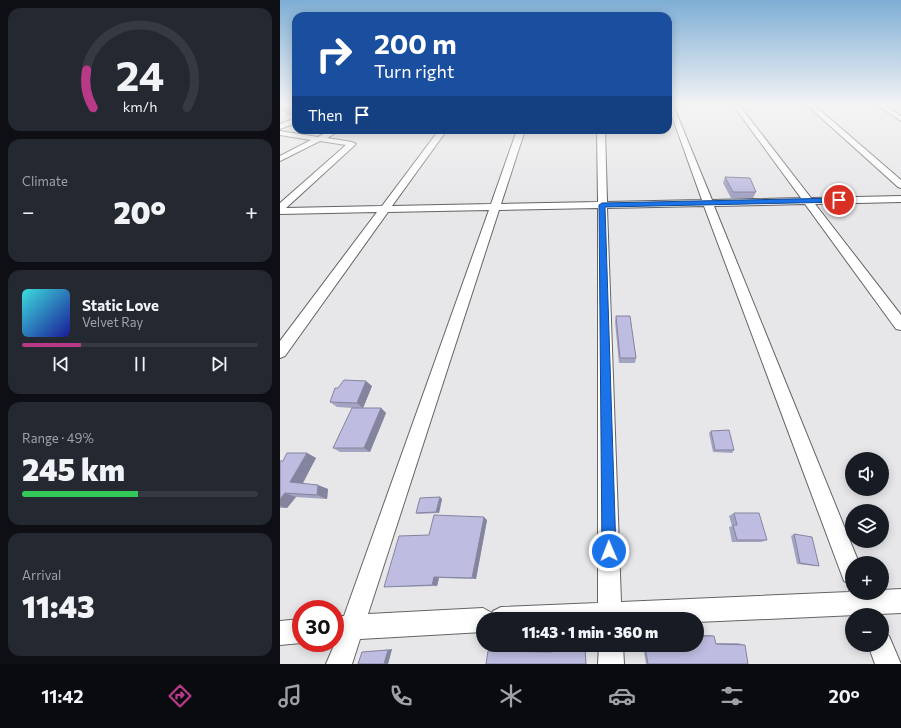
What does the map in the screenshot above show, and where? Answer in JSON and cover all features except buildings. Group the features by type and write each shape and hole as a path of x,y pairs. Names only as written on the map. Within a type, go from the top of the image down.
{"street":[{"path":"280,208 352,144 299,136"},
{"path":"280,159 325,136"},
{"path":"280,352 386,209 438,136"},
{"path":"344,624 496,207 519,136"},
{"path":"601,136 610,612"},
{"path":"682,136 845,556"},
{"path":"759,136 901,325"},
{"path":"845,136 901,185"},
{"path":"280,211 901,199"},
{"path":"695,612 901,601"},
{"path":"344,627 476,620"},
{"path":"280,633 292,632"},
{"path":"339,664 340,652"},
{"path":"611,652 611,664"},
{"path":"883,652 888,664"}],"route":[{"path":"609,551 602,205 839,200"}]}
